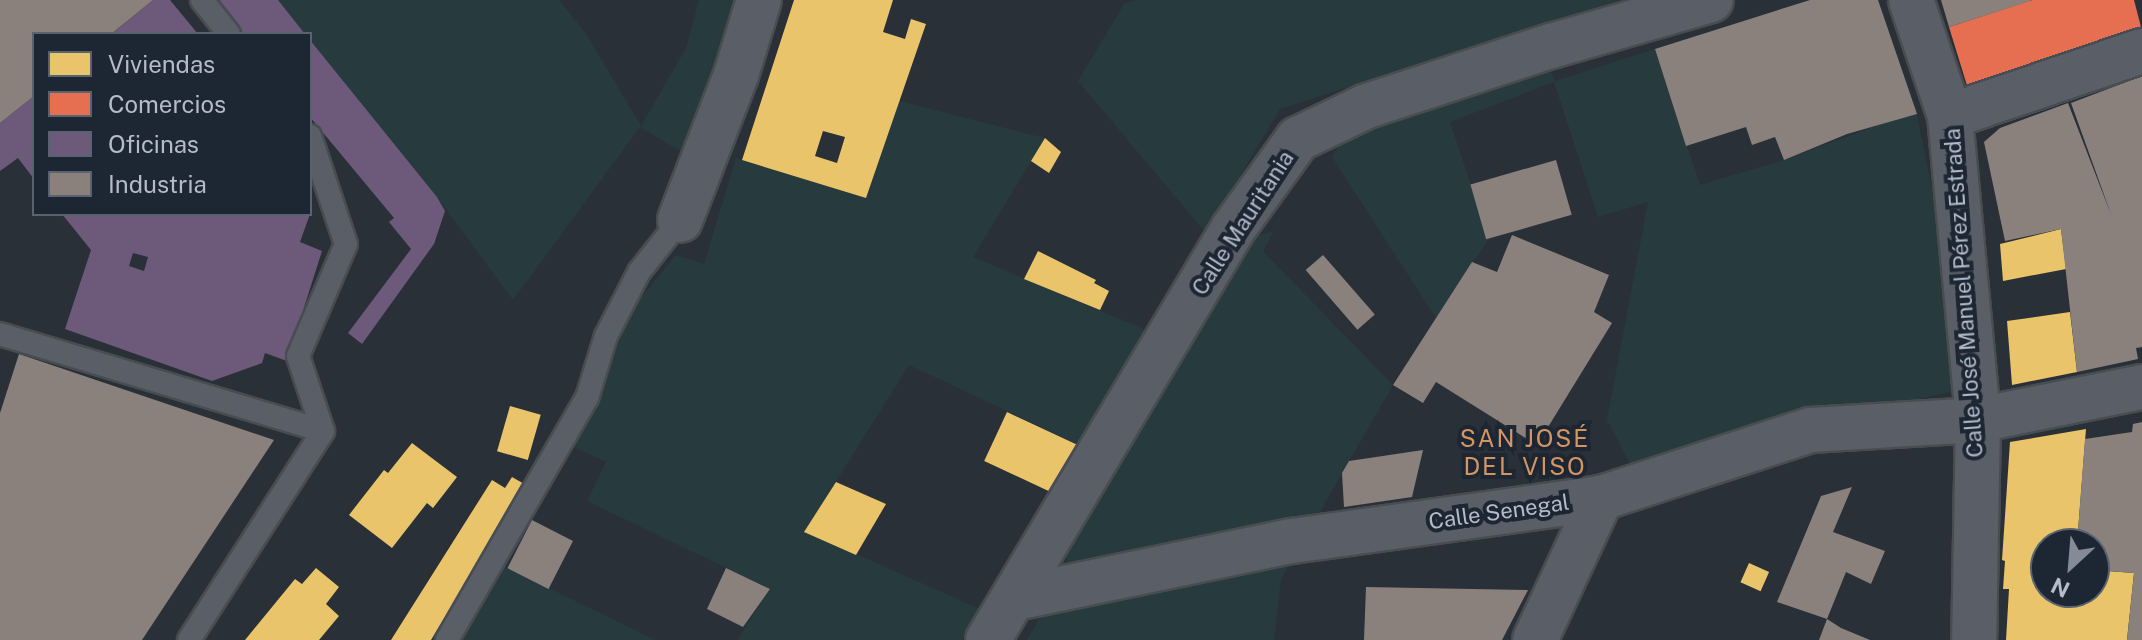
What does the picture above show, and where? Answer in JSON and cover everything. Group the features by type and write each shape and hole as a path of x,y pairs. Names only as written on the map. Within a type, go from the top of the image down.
{"street":[{"path":"680,220 736,75 759,0"},
{"name":"Calle Mauritania","path":"988,640 1016,598 1233,229 1298,139 1367,106 1551,46 1711,0"},
{"name":"Calle José Manuel Pérez Estrada","path":"1911,0 1950,116 1978,420 1974,640"},
{"path":"1950,116 2142,51"},
{"name":"Calle Senegal","path":"1016,598 1292,541 1601,498 1810,430 1978,420 2142,387"},
{"path":"1535,640 1601,498"}],"lane":[{"path":"202,0 227,32"},
{"path":"312,142 346,244 298,356 323,431"},
{"path":"447,640 587,398 606,336 639,272 680,220"},
{"path":"0,334 323,431"},
{"path":"189,640 323,431"}],"green space":[{"path":"278,0 559,0 585,32 641,126 686,48 699,0 742,0 685,154 640,127 513,300 437,197 312,42 312,32 303,32"},
{"path":"1136,0 1620,0 1280,109 1206,233 1078,81 1124,4"},
{"path":"1655,49 1700,185 1784,160 1916,111 1941,231 1954,391 1630,464 1607,420 1648,202 1598,217 1554,82 1450,122 1489,239 1436,318 1332,157 1337,148 1338,133 1547,61 1555,81"},
{"path":"899,101 1045,138 973,257 1148,331 1081,446 909,365 805,531 982,610 963,640 737,640 770,589 587,501 606,462 572,446 637,302 676,255 704,264 736,158 866,198"},
{"path":"1274,231 1263,251 1393,385 1281,579 1274,640 1027,640 1070,566 1065,555 1247,238"},
{"path":"504,566 655,640 459,640"}],"building: Viviendas":[{"path":"794,0 893,0 883,32 905,39 911,19 926,24 866,198 742,160","holes":["823,131 845,137 837,163 815,156"]},
{"path":"1045,138 1061,152 1049,173 1031,161"},
{"path":"2061,229 2066,269 2003,281 2000,244"},
{"path":"1038,251 1096,280 1094,283 1109,291 1100,310 1024,279"},
{"path":"2070,312 2077,372 2012,385 2007,321"},
{"path":"510,406 541,415 528,460 497,451"},
{"path":"1007,412 1080,446 1058,495 984,461"},
{"path":"2086,429 2078,528 2030,528 2030,608 2110,608 2110,571 2134,573 2127,640 2006,640 2009,589 2003,589 2005,561 2002,560 2010,442"},
{"path":"412,443 457,477 433,508 427,503 392,548 349,515 384,470 388,473"},
{"path":"512,477 526,485 431,640 391,640 492,480 505,488"},
{"path":"836,482 886,504 856,555 804,532"},
{"path":"1749,563 1769,572 1761,591 1740,582"},
{"path":"316,568 339,587 326,604 339,616 319,640 245,640 295,579 302,584"}],"building: Comercios":[{"path":"2032,0 2134,0 2142,31 1969,92 1949,27"}],"building: Oficinas":[{"path":"153,0 170,0 196,32 113,32"},
{"path":"212,0 278,0 303,32 239,32"},
{"path":"312,42 445,211 434,244 362,344 348,333 411,249 389,222 394,218 312,119"},
{"path":"32,98 32,176 18,158 0,171 0,123"},
{"path":"64,216 309,216 300,242 322,251 287,361 265,353 262,363 212,381 65,329 91,250","holes":["133,253 148,257 144,271 129,266"]}],"building: Industria":[{"path":"0,0 153,0 113,32 32,32 32,98 0,123"},
{"path":"1810,0 1878,0 1917,114 1847,134 1784,160 1775,137 1752,145 1746,127 1686,146 1655,49"},
{"path":"1941,0 2030,0 2030,1 1949,27"},
{"path":"2142,76 2142,347 2136,348 2138,359 2077,372 2061,229 2005,241 1984,142 2000,128 2068,103 2112,217 2071,103"},
{"path":"1556,160 1572,215 1486,239 1470,185"},
{"path":"1512,235 1609,275 1594,312 1612,323 1537,445 1436,382 1423,403 1393,385 1472,262 1497,272"},
{"path":"1323,255 1375,315 1357,330 1306,270"},
{"path":"19,354 274,440 142,640 0,640 0,413"},
{"path":"2142,422 2142,640 2127,640 2134,573 2110,571 2110,528 2078,528 2085,439 2132,432 2133,424"},
{"path":"1423,450 1412,497 1344,507 1342,473 1349,461"},
{"path":"1852,487 1833,532 1885,551 1871,584 1846,572 1827,619 1777,602 1821,496"},
{"path":"532,520 573,541 548,589 507,568"},
{"path":"726,568 770,589 743,627 707,609"},
{"path":"1366,587 1528,590 1502,640 1364,640"},
{"path":"1827,619 1841,628 1870,640 1819,640"}],"district":[{"name":"SAN JOSÉ DEL VISO","path":"1525,453"}]}
